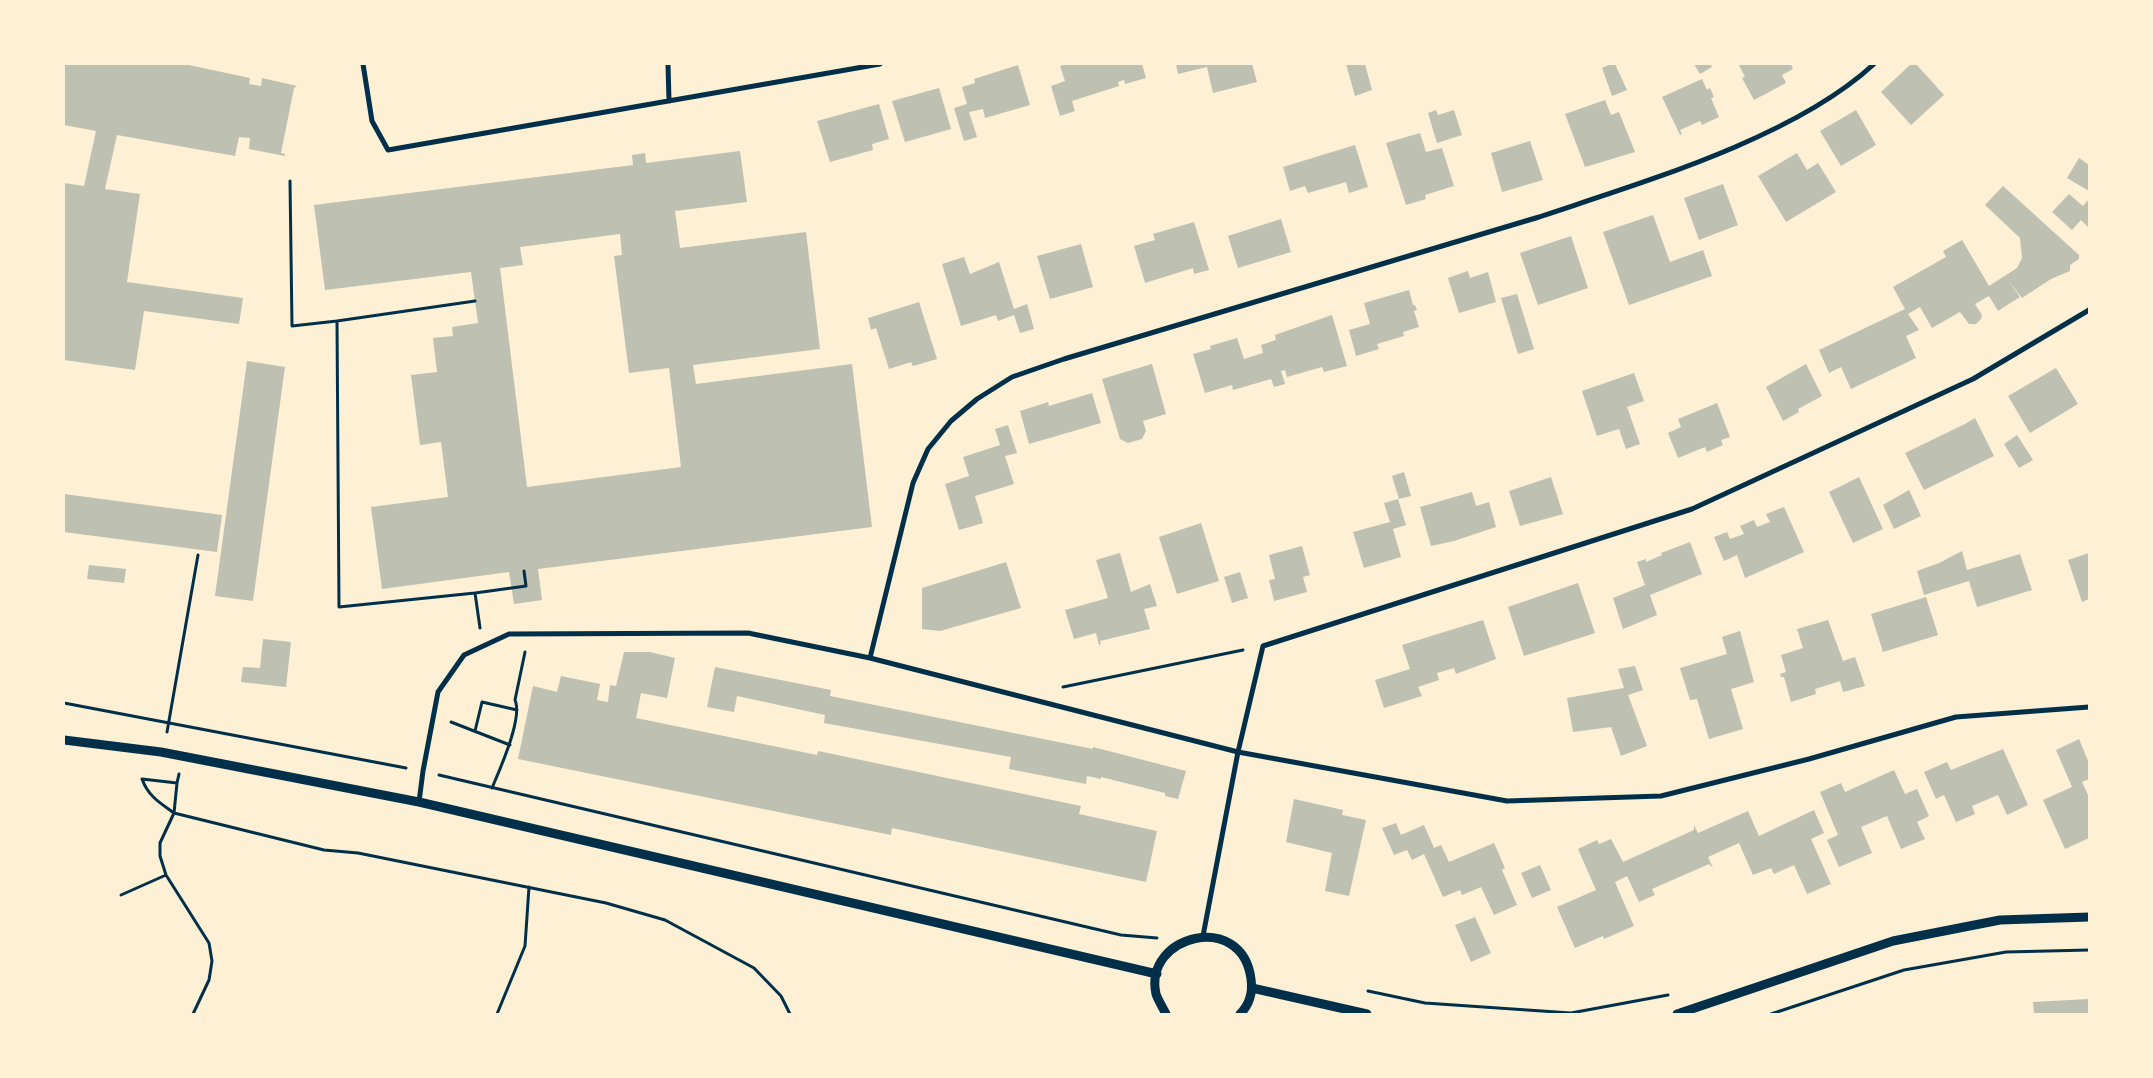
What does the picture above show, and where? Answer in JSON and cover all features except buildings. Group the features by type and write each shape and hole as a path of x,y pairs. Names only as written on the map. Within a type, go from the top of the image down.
{"street":[{"path":"363,64 372,121 388,150 880,64"},
{"path":"668,64 669,101"},
{"path":"870,658 913,483 928,449 951,421 977,399 1012,378 1064,359 1539,217 1615,191 1754,138 1814,107 1859,78 1874,64"},
{"path":"1203,936 1238,752 1263,646 1692,509 1973,379 2089,310"},
{"path":"419,802 438,692 464,655 509,634 748,633 870,658 1238,752 1507,801 1661,796 1809,759 1956,717 2089,707"},
{"path":"64,740 182,756 419,802 1156,974"},
{"path":"1676,1014 1893,941 2000,920 2089,917"},
{"path":"1166,1014 1156,994 1156,974 1166,954 1185,940 1203,936 1225,941 1239,951 1250,970 1252,988 1247,1007 1240,1014"},
{"path":"1252,988 1368,1014"}],"path":[{"path":"290,180 292,326 475,301"},
{"path":"337,321 338,607 526,586 524,571"},
{"path":"170,723 198,555"},
{"path":"475,593 484,646"},
{"path":"492,788 510,745 518,706 514,700 529,634"},
{"path":"1059,688 1263,646"},
{"path":"475,731 482,702 517,710"},
{"path":"64,703 423,771 1121,935 1185,940"},
{"path":"434,715 510,745"},
{"path":"182,756 174,813 160,843 160,856 166,875 209,943 212,961 209,980 193,1014"},
{"path":"177,783 142,779 146,790 156,801 174,813 324,850 358,853 606,903 664,920 754,968 781,996 790,1014"},
{"path":"121,895 166,875"},
{"path":"497,1014 525,946 529,887"},
{"path":"1771,1014 1904,970 2006,952 2089,950"},
{"path":"1361,990 1425,1003 1571,1013 1676,993"}]}
